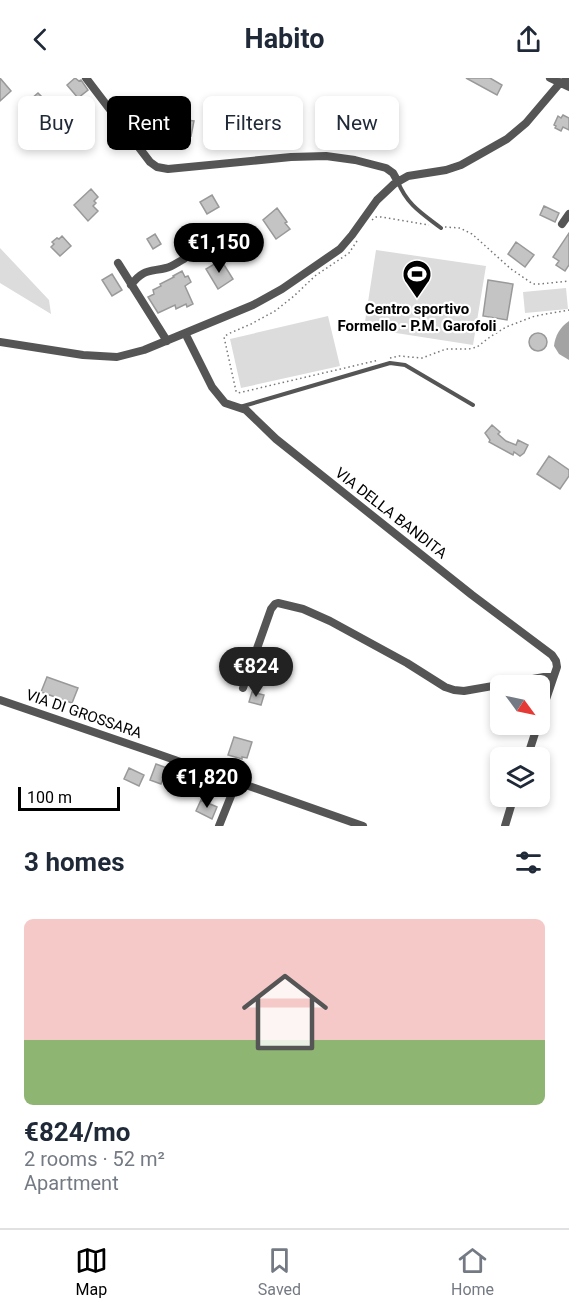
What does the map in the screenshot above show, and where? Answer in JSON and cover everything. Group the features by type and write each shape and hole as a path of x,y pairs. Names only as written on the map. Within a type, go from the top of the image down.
{"street":[{"path":"86,78 150,162 158,168 168,169 303,156 331,156 386,168 393,173 398,182"},
{"path":"550,78 569,87"},
{"path":"0,342 83,356 113,357 135,353 236,312 268,297 333,254 347,241 377,200 398,182 412,175 458,166 507,140 526,123 560,83 569,80"},
{"path":"562,224 569,214"},
{"path":"131,285 143,273 169,267 184,259"},
{"path":"118,263 167,341"},
{"name":"VIA DELLA BANDITA","path":"185,333 217,394 228,404 246,410 276,439 472,595 549,652 556,661 553,677"},
{"path":"243,688 271,609 278,603 303,609 330,621 451,690 464,691 553,677 550,686"},
{"name":"VIA DI GROSSARA","path":"0,700 363,826"},
{"path":"219,826 237,781"},
{"path":"505,826 511,807"}],"lane":[{"path":"398,182 409,202 441,228"},
{"path":"239,407 390,363 405,365 473,405"}],"path":[{"path":"372,219 381,217 441,228 460,228 472,234 511,269 533,284 569,281"},
{"path":"361,236 349,253 315,276 275,311 225,335 238,393 388,358 422,357 446,349 477,347 506,327 535,316 569,310"}],"shaded area":[{"path":"0,248 49,300 51,314 0,283"},
{"path":"376,250 486,266 473,345 364,328"},
{"path":"566,288 568,309 525,313 523,292"},
{"path":"328,316 340,366 241,388 230,339"},
{"path":"569,321 569,360 559,354 554,346 558,332"}],"building":[{"path":"0,78 11,91 0,101"},
{"path":"75,78 81,80 88,90 80,96 76,96 67,85"},
{"path":"466,78 490,78 502,85 497,95"},
{"path":"563,115 569,118 569,130 563,127 561,131 555,128 558,116 561,118"},
{"path":"191,121 194,121 191,136"},
{"path":"91,189 98,197 93,206 98,211 88,221 74,205"},
{"path":"212,195 219,207 207,214 200,202"},
{"path":"544,206 559,213 555,222 540,215"},
{"path":"277,208 290,229 276,239 263,220"},
{"path":"569,233 569,265 565,271 556,265 559,261 553,257"},
{"path":"155,234 161,244 153,249 147,239"},
{"path":"62,236 71,246 60,256 51,247 54,244 52,242"},
{"path":"516,242 534,255 525,267 508,254"},
{"path":"221,260 233,279 218,289 206,269"},
{"path":"182,271 191,282 185,286 193,304 187,307 186,304 176,309 175,305 158,313 148,297 154,294 153,290 161,286 160,284"},
{"path":"112,274 122,290 112,296 102,280"},
{"path":"488,280 513,284 507,320 483,316"},
{"path":"534,333 542,333 547,338 545,349 534,351 529,346 529,338"},
{"path":"492,425 506,441 516,445 518,440 528,445 524,453 520,456 514,452 513,455 489,442 485,433"},
{"path":"549,456 569,470 569,476 560,489 537,474"},
{"path":"47,677 78,688 72,703 41,692"},
{"path":"252,692 264,695 261,705 249,702"},
{"path":"234,737 252,742 247,758 228,755"},
{"path":"156,764 167,768 161,784 150,780"},
{"path":"129,768 144,775 139,786 124,779"},
{"path":"201,800 217,807 212,819 196,811"}],"place":[{"name":"Centro sportivo Formello - P.M. Garofoli","path":"417,300"}]}
